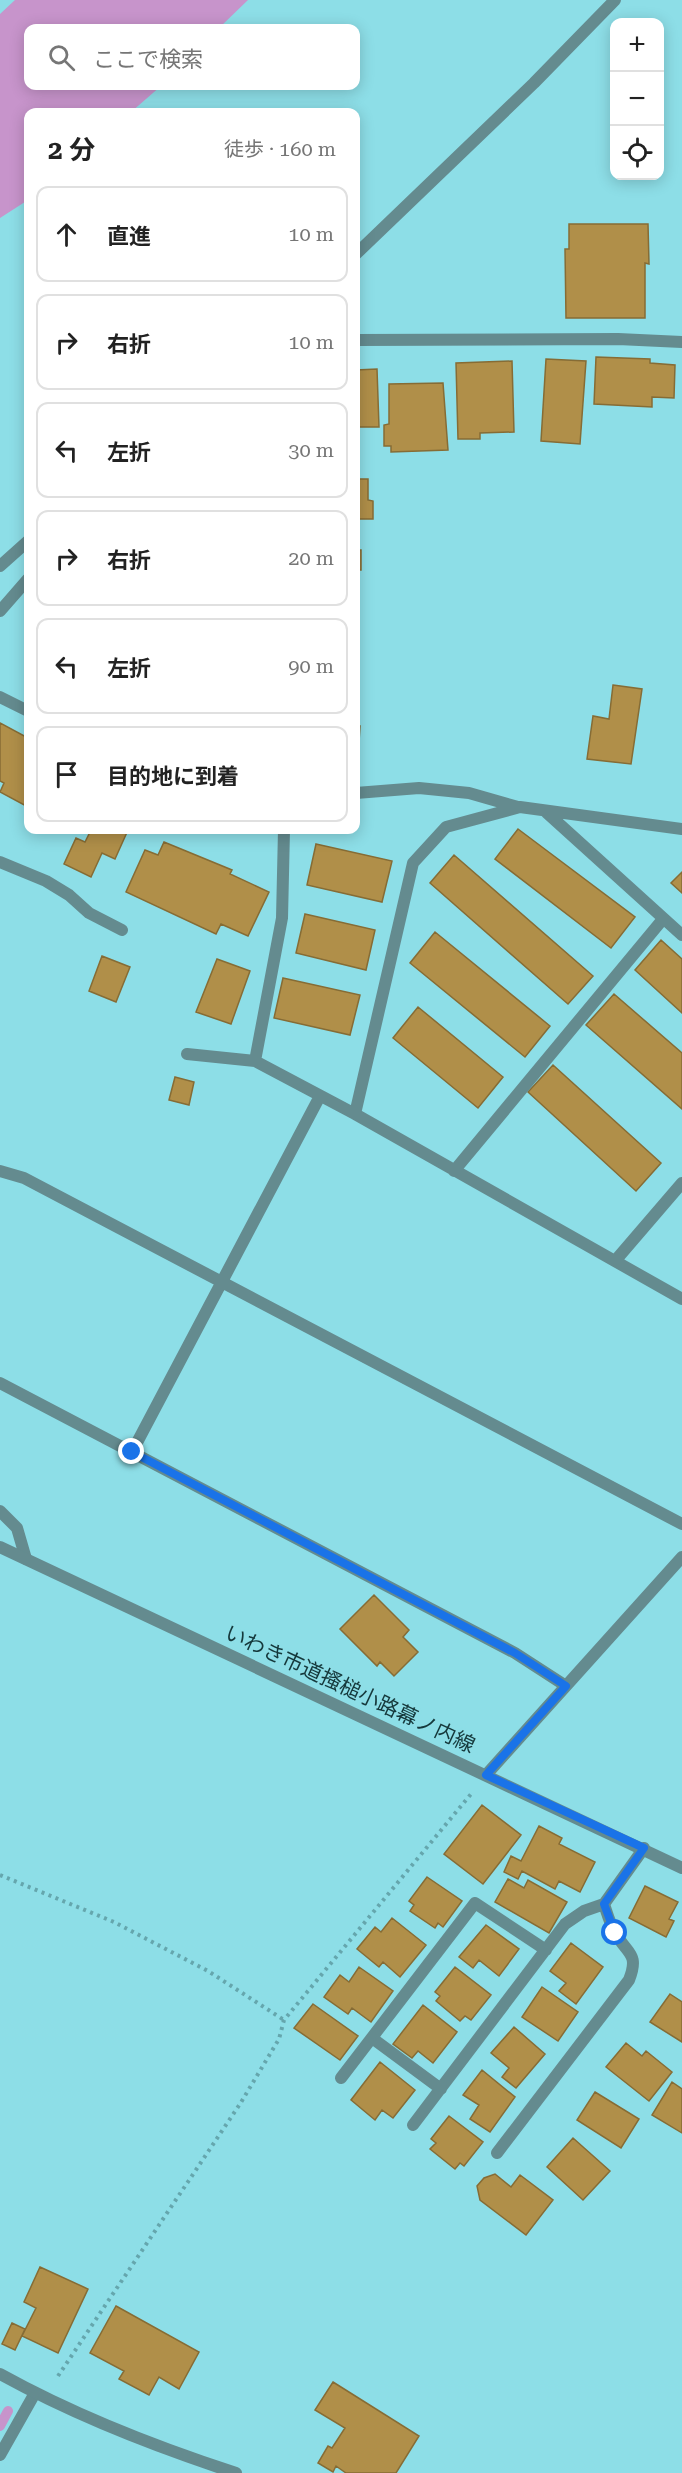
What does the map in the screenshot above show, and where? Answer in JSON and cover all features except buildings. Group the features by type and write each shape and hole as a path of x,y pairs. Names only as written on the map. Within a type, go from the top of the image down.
{"street":[{"path":"360,250 534,83 615,0"},
{"path":"360,340 618,339 682,342"},
{"path":"0,566 24,545"},
{"path":"0,611 24,584"},
{"path":"0,697 24,709"},
{"path":"360,793 419,788 469,793 546,812 682,830"},
{"path":"355,1114 413,863 446,827 520,807"},
{"path":"546,812 682,935"},
{"path":"255,1061 282,918 284,834"},
{"path":"0,862 46,881 69,895 89,913 122,930"},
{"path":"454,1171 663,919"},
{"path":"187,1054 255,1061 355,1114 682,1299"},
{"path":"132,1452 320,1096"},
{"path":"0,1171 24,1178 682,1524"},
{"path":"615,1261 682,1183"},
{"path":"0,1383 515,1653 566,1686"},
{"path":"0,1511 17,1528 26,1559"},
{"name":"いわき市道搔槌小路幕ノ内線","path":"1,1549 644,1848 682,1868"},
{"path":"486,1775 682,1557"},
{"path":"413,2125 566,1924 584,1911 604,1904 644,1848"},
{"path":"341,2078 476,1903 546,1950"},
{"path":"496,2153 629,1980 634,1957 615,1933 604,1904"},
{"path":"372,2038 441,2089"},
{"path":"0,2374 39,2395 184,2456 237,2473"},
{"path":"0,2455 39,2395"}],"path":[{"path":"39,2395 240,2104 279,2039 284,2020 486,1775"},
{"path":"0,1875 114,1922 208,1971 284,2020"}],"shaded area":[{"path":"15,0 248,0 223,24 24,24 24,90 156,90 136,108 24,108 24,203 0,218 0,14"}],"waterway":[{"path":"0,2426 8,2411"}],"route":[{"path":"132,1452 515,1653 566,1686 486,1775 644,1848 604,1904 615,1933"}]}
